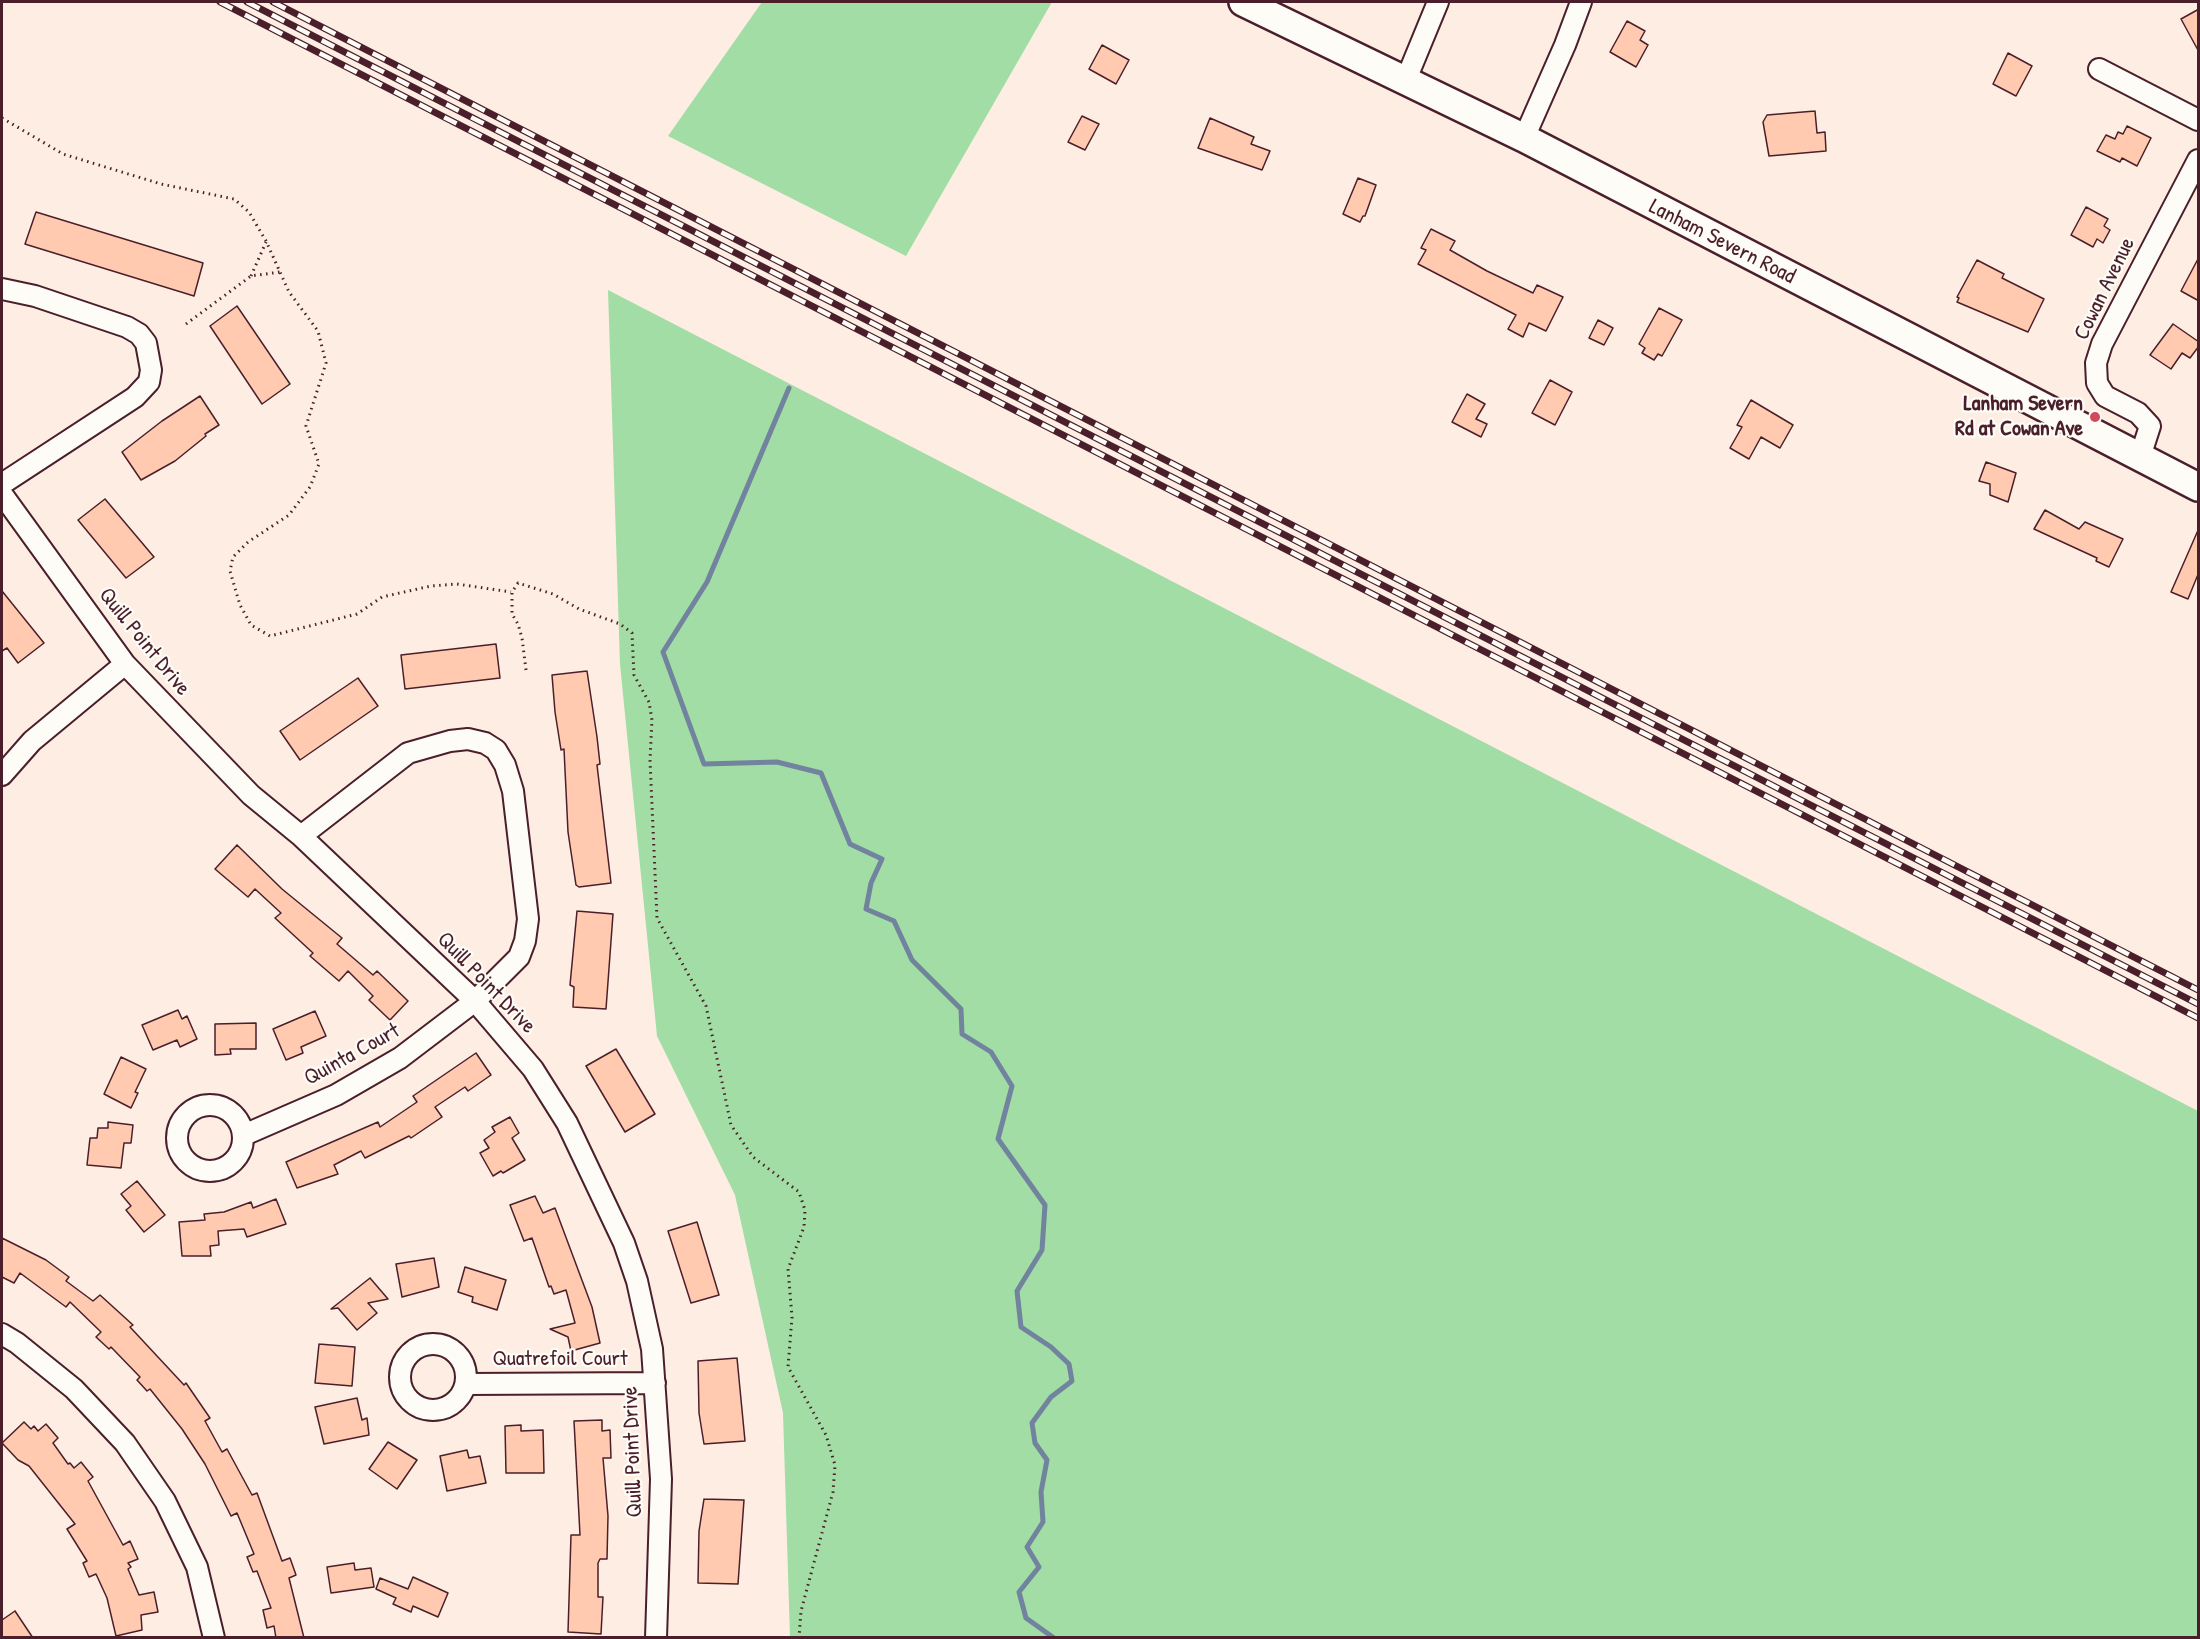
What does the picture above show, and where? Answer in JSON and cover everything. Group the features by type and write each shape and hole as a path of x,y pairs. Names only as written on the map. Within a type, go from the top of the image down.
{"main road":[{"name":"Lanham Severn Road","path":"1243,2 1524,138 2199,487"}],"street":[{"path":"1405,82 1438,2"},
{"path":"1524,138 1578,10 1564,2"},
{"path":"2099,69 2199,120"},
{"name":"Cowan Avenue","path":"2140,457 2150,426 2138,414 2105,396 2097,383 2096,363 2102,344 2199,159"},
{"path":"2,289 35,296 127,327 139,334 146,344 152,370 149,382 135,397 2,484"},
{"name":"Quill Point Drive","path":"2,494 126,664 251,795 301,836 475,1001 533,1069 567,1122 605,1197 637,1281 649,1332 662,1479 656,1638"},
{"path":"2,775 32,741 126,664"},
{"name":"Quinta Court","path":"244,1135 336,1095 400,1058 475,1001 519,957 525,941 528,919 513,791 505,765 496,750 485,743 468,739 450,741 408,753 301,836"},
{"path":"2,1334 17,1343 74,1389 125,1443 165,1501 197,1568 214,1638"},
{"name":"Quatrefoil Court","path":"466,1384 655,1383"}],"path":[{"path":"2,118 63,154 161,184 234,199 249,212 266,241 289,292 318,331 326,363 312,400 306,426 319,464 310,487 289,515 248,542 233,557 230,571 240,605 251,625 270,636 357,614 382,597 431,586 458,584 512,592"},
{"path":"251,276 266,241"},
{"path":"186,324 251,276 280,272"},
{"path":"526,670 520,631 512,614 512,592 518,583 553,594 579,609 620,624 632,633 634,675 649,702 652,720 650,760 657,918 706,1006 731,1125 753,1157 799,1192 805,1210 804,1227 788,1269 792,1317 788,1367 826,1435 835,1465 833,1492 801,1611 799,1638"}],"green space":[{"path":"762,2 1052,2 906,256 668,136"},
{"path":"608,290 2198,1111 2198,1637 790,1637 783,1413 735,1195 657,1036 620,664"}],"building":[{"path":"2199,9 2199,52 2181,19"},
{"path":"1627,21 1645,31 1640,40 1648,45 1636,67 1610,52"},
{"path":"1102,45 1129,60 1116,84 1089,69"},
{"path":"2008,53 2032,66 2016,96 1993,84"},
{"path":"1815,111 1817,133 1825,132 1826,151 1769,156 1763,122 1767,115"},
{"path":"1082,116 1099,124 1085,150 1068,142"},
{"path":"1210,118 1254,137 1251,144 1270,151 1262,170 1198,148"},
{"path":"2127,126 2151,138 2137,166 2122,158 2120,162 2097,151 2106,135 2115,139 2118,132 2123,134"},
{"path":"1358,178 1376,185 1365,216 1360,222 1343,214"},
{"path":"2086,207 2108,219 2104,226 2110,230 2103,243 2097,239 2093,247 2071,235"},
{"path":"36,212 203,263 194,296 25,244"},
{"path":"1431,229 1455,241 1450,250 1487,271 1533,293 1537,285 1563,297 1546,331 1529,323 1523,337 1508,329 1516,315 1418,264 1426,250 1421,248"},
{"path":"2199,257 2199,301 2181,291"},
{"path":"1977,260 2004,274 2002,278 2044,299 2028,332 1957,302 1959,298 1957,297"},
{"path":"237,306 290,384 262,404 210,326"},
{"path":"1659,308 1682,320 1662,356 1658,354 1654,360 1642,353 1645,348 1639,344"},
{"path":"1598,320 1613,328 1604,345 1589,338"},
{"path":"2173,324 2199,342 2199,346 2190,358 2182,353 2171,369 2150,355"},
{"path":"1550,380 1572,392 1555,425 1532,413"},
{"path":"1467,394 1485,404 1476,419 1487,424 1481,437 1452,422"},
{"path":"200,396 219,425 205,434 206,436 175,461 141,480 122,452 162,421"},
{"path":"1751,400 1793,425 1780,448 1761,437 1749,459 1730,448 1742,427 1737,425"},
{"path":"1986,462 2016,473 2008,502 1990,495 1990,484 1979,481"},
{"path":"105,499 154,557 126,578 78,520"},
{"path":"2045,510 2079,529 2085,522 2123,539 2109,567 2096,561 2097,558 2034,529"},
{"path":"2199,528 2199,572 2188,599 2171,592"},
{"path":"2,591 44,643 18,663 7,648 2,651"},
{"path":"496,644 500,678 405,689 401,655"},
{"path":"587,671 597,737 600,764 597,765 611,883 579,887 576,885 568,832 564,749 561,750 552,675"},
{"path":"358,678 378,706 300,760 280,731"},
{"path":"237,845 282,889 342,938 337,944 373,975 377,971 408,1001 390,1020 369,1000 373,996 348,971 339,981 310,956 313,953 275,918 281,913 255,889 248,897 215,869"},
{"path":"577,911 613,914 606,1009 573,1007 574,987 570,985"},
{"path":"178,1010 182,1019 187,1016 197,1039 180,1047 177,1040 153,1050 142,1025"},
{"path":"315,1011 326,1036 301,1047 303,1053 286,1060 273,1029"},
{"path":"256,1023 256,1049 230,1049 231,1054 215,1055 215,1024"},
{"path":"616,1049 655,1114 625,1132 586,1066"},
{"path":"476,1053 491,1075 468,1091 465,1087 435,1107 442,1117 411,1138 409,1136 365,1158 361,1151 334,1165 338,1174 297,1188 286,1162 378,1122 380,1127 417,1102 413,1096"},
{"path":"121,1057 146,1069 135,1092 138,1093 131,1108 104,1094"},
{"path":"510,1117 519,1133 512,1138 525,1160 493,1176 480,1153 489,1148 484,1140 495,1132 492,1127"},
{"path":"108,1122 133,1125 131,1143 124,1143 121,1168 87,1165 90,1138 97,1138 98,1128 108,1128"},
{"path":"137,1181 165,1215 144,1232 126,1210 131,1206 121,1194"},
{"path":"535,1196 543,1213 555,1208 592,1307 600,1343 571,1351 568,1337 550,1329 575,1323 566,1290 554,1294 551,1286 549,1287 532,1238 524,1241 510,1205"},
{"path":"276,1199 286,1224 247,1237 244,1229 218,1231 219,1245 210,1246 211,1256 182,1256 179,1222 205,1220 204,1214 224,1212 251,1202 253,1208"},
{"path":"697,1222 719,1295 691,1303 668,1231"},
{"path":"2,1238 46,1260 69,1277 66,1281 93,1301 100,1295 133,1325 130,1327 184,1385 186,1383 210,1418 205,1421 222,1452 227,1449 252,1495 257,1493 282,1561 290,1558 296,1575 289,1578 304,1638 276,1638 274,1626 267,1628 263,1610 271,1608 257,1571 253,1572 247,1557 254,1554 237,1513 231,1516 205,1464 182,1429 150,1389 147,1391 137,1380 140,1377 111,1347 109,1349 96,1337 101,1332 70,1302 66,1307 20,1273 14,1283 2,1277"},
{"path":"434,1258 439,1287 402,1297 396,1264"},
{"path":"465,1267 506,1280 497,1310 472,1302 473,1297 458,1292"},
{"path":"370,1278 388,1299 368,1303 377,1313 357,1330 338,1308 331,1309"},
{"path":"319,1344 355,1347 352,1386 315,1383"},
{"path":"737,1358 745,1441 704,1444 699,1413 698,1361"},
{"path":"357,1398 362,1420 367,1418 369,1435 324,1444 315,1407"},
{"path":"602,1420 602,1431 610,1430 611,1458 603,1458 608,1516 607,1559 600,1559 598,1563 598,1597 603,1597 601,1634 568,1632 571,1535 580,1535 574,1421"},
{"path":"24,1422 31,1429 34,1426 38,1431 46,1424 58,1438 53,1443 68,1464 70,1463 74,1468 81,1462 93,1477 88,1481 123,1545 130,1541 138,1559 128,1563 131,1567 128,1569 139,1595 154,1592 158,1612 141,1615 142,1630 116,1636 107,1598 96,1574 89,1577 83,1563 87,1561 67,1529 75,1524 29,1466 18,1460 2,1443"},
{"path":"521,1425 521,1431 543,1430 544,1473 506,1473 505,1426"},
{"path":"388,1442 417,1460 397,1489 369,1469"},
{"path":"467,1450 469,1458 480,1456 486,1483 447,1491 440,1456"},
{"path":"704,1499 744,1500 738,1584 698,1583 699,1531"},
{"path":"354,1563 355,1570 371,1568 374,1587 331,1593 327,1567"},
{"path":"413,1577 448,1593 438,1617 413,1606 411,1612 393,1604 396,1598 376,1589 380,1578 408,1589"},
{"path":"15,1611 33,1638 2,1638 2,1620"}],"waterway":[{"path":"789,388 707,582 663,652 704,764 777,762 821,773 850,844 882,859 871,883 866,909 894,921 912,960 961,1009 962,1034 991,1052 1012,1086 998,1139 1045,1205 1042,1250 1017,1291 1021,1327 1051,1347 1069,1364 1072,1381 1051,1397 1032,1423 1035,1443 1047,1460 1041,1492 1043,1522 1027,1547 1039,1567 1019,1592 1026,1618 1054,1638"}],"railway":[{"path":"220,2 2198,1018"},
{"path":"247,2 2198,1004"},
{"path":"273,2 2198,990"}],"place":[{"name":"Lanham Severn Rd at Cowan Ave","path":"2095,417"}]}
